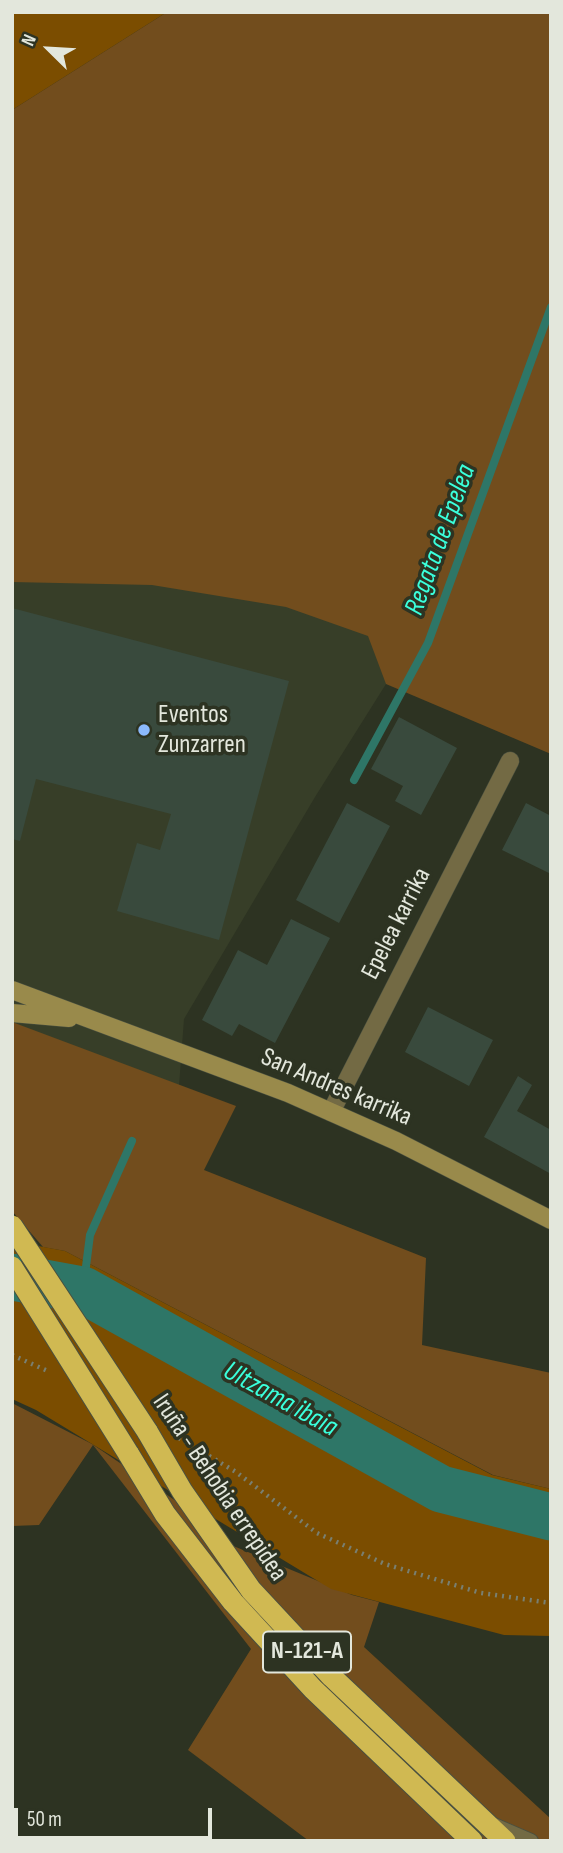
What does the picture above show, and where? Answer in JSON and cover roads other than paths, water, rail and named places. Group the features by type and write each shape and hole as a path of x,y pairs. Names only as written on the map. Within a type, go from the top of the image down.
{"highway":[{"name":"Iruña - Behobia errepidea","path":"12,1226 147,1432 182,1491 251,1590 332,1677 505,1841"},
{"name":"Iruña - Behobia errepidea","path":"12,1267 165,1514 233,1602 313,1689 471,1841"}],"street":[{"name":"Epelea karrika","path":"331,1112 510,761"},
{"path":"12,989 94,1021"},
{"path":"12,1013 94,1021"},
{"name":"San Andres karrika","path":"94,1021 288,1093 396,1141 551,1220"}],"lane":[{"path":"485,1821 531,1841"}],"waterway":[{"name":"Regata de Epelea","path":"354,780 428,643 551,307"},
{"name":"Regata de Epelea","path":"83,1290 90,1235 132,1141"},
{"name":"Ultzama ibaia","path":"12,1277 83,1290 441,1489 551,1517"}],"place":[{"name":"Eventos Zunzarren","path":"144,730"}]}
